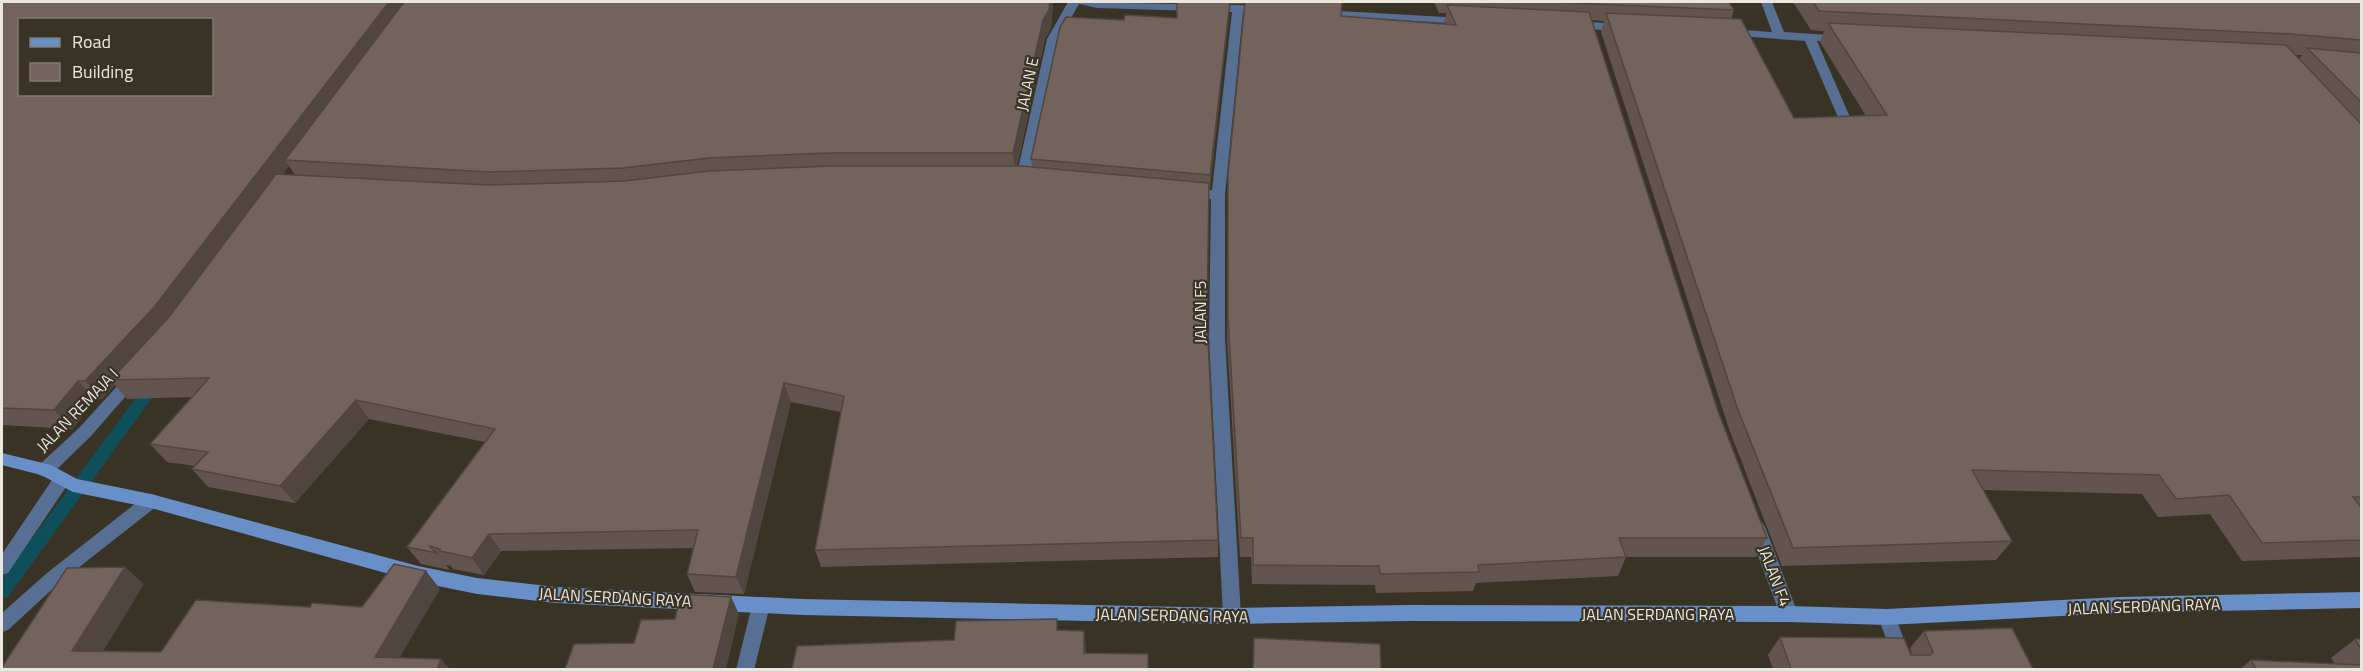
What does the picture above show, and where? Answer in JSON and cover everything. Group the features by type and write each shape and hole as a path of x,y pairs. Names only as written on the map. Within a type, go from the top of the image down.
{"street":[{"name":"JALAN E","path":"1023,178 1053,39 1074,2"},
{"path":"1083,2 1272,10"},
{"path":"1767,2 1779,35"},
{"name":"JALAN F5","path":"1232,616 1217,338 1218,195 1238,8"},
{"path":"1307,12 1479,21"},
{"path":"1558,25 1593,31 1638,28"},
{"path":"1720,32 1856,39"},
{"path":"1809,37 1850,131"},
{"path":"1172,191 1218,195"},
{"name":"JALAN REMAJA I","path":"45,470 85,432 146,364"},
{"name":"JALAN SERDANG RAYA","path":"2,459 45,470 68,482 151,501 418,573 477,586 556,595 761,605 1232,616 1409,613 1789,614 1887,617 2119,605 2361,600"},
{"path":"2,568 68,482"},
{"path":"2,624 53,578 151,501"},
{"name":"JALAN F4","path":"1749,508 1789,614"},
{"path":"745,669 761,605"},
{"path":"1887,617 1907,669"}],"building":[{"path":"2,2 389,2 155,306 85,381 78,381 54,410 2,408"},
{"path":"404,2 1050,2 1049,10 1043,20 1013,153 830,153 709,158 623,168 488,172 285,160"},
{"path":"1177,2 1230,2 1210,175 1031,159 1060,27 1066,17 1124,20 1125,15 1177,18"},
{"path":"1245,2 1342,2 1341,16 1456,25 1447,5 1589,12 1718,411 1767,538 1619,538 1626,557 1478,565 1479,572 1380,574 1379,566 1253,565 1253,538 1241,538 1228,318 1228,175"},
{"path":"1550,2 1729,2 1734,10"},
{"path":"1813,2 2361,2 2361,40 2290,34 1819,11"},
{"path":"1606,13 1741,19 1794,118 1887,115 1828,23 2286,45 2361,124 2361,497 2353,497 2361,507 2361,540 2262,543 2229,495 2176,499 2159,475 1972,470 2012,541 1793,548 1738,410"},
{"path":"2307,48 2361,53 2361,102"},
{"path":"830,166 1021,166 1209,183 1207,320 1218,540 815,550 844,396 784,383 736,577 687,574 698,530 489,534 472,558 440,551 440,549 429,546 437,553 407,547 495,429 356,400 280,486 192,469 208,452 150,444 209,378 111,380 169,317 276,174 488,185 624,181 709,171"},
{"path":"394,564 426,571 375,657 441,659 437,669 2,669 67,568 125,567 72,651 161,652 196,600 310,607 312,603 362,607"},
{"path":"681,594 731,597 713,669 565,669 574,644 634,643 641,620 675,619"},
{"path":"1057,619 1057,630 1084,631 1084,653 1148,654 1148,669 792,669 797,646 954,640 956,621"},
{"path":"2012,628 2033,669 1791,669 1780,637 1904,638 1911,655 1930,655 1933,652 1924,631"},
{"path":"1254,638 1380,644 1381,669 1253,669"},
{"path":"2355,639 2361,639 2361,649"},
{"path":"2251,660 2361,665 2361,669 2256,669"}],"waterway":[{"path":"2,592 154,384"}]}
